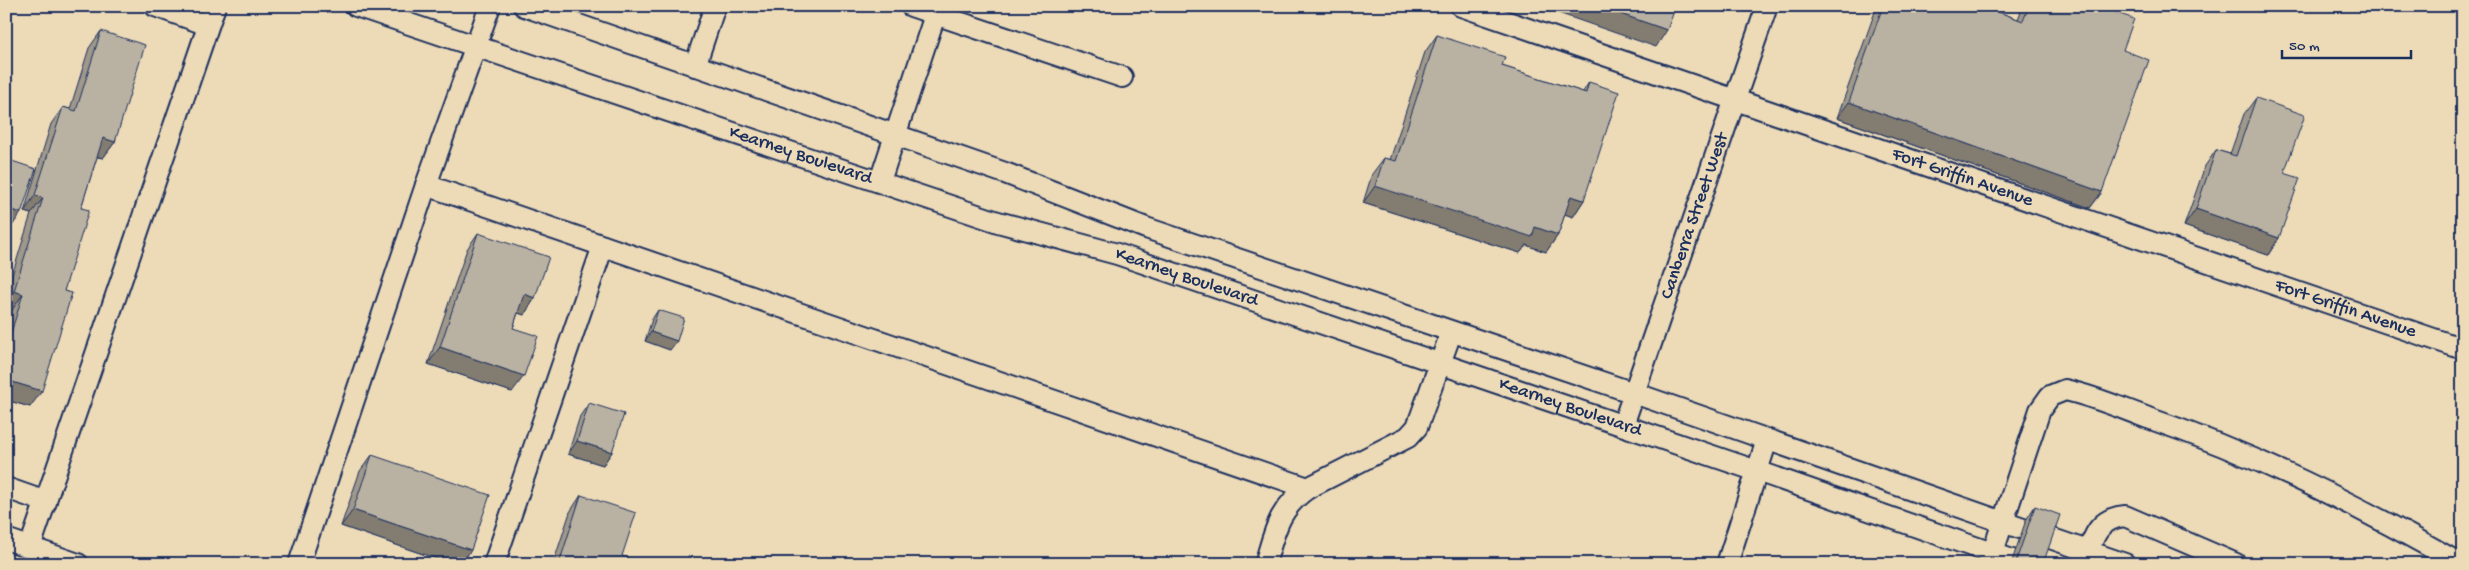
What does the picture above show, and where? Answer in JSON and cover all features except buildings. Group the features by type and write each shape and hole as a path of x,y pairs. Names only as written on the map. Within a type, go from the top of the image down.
{"street":[{"path":"30,547 212,16 155,6"},
{"name":"Kearney Boulevard","path":"356,6 998,222 1117,254 1757,471 1991,558 2012,560"},
{"path":"299,564 426,185 490,6"},
{"name":"Kearney Boulevard","path":"524,6 1005,173 1146,228 1451,333 1634,393 2023,529"},
{"path":"695,66 715,6"},
{"path":"911,6 936,10 1122,77"},
{"name":"Fort Griffin Avenue","path":"1461,6 2463,350"},
{"name":"Canberra Street West","path":"1623,425 1767,6"},
{"path":"880,181 936,10"},
{"path":"426,185 1308,488"},
{"path":"494,564 603,246"},
{"path":"1265,564 1285,508 1293,498 1308,488 1408,437 1417,427 1424,413 1451,333"},
{"path":"1991,558 2040,410 2050,396 2065,390 2236,450 2392,525 2460,564"},
{"path":"1727,564 1767,440"},
{"path":"6,488 46,502"},
{"path":"2086,557 2098,530 2111,517 2125,516 2236,564"},
{"path":"2047,537 2086,557 2125,564"},
{"path":"6,539 78,564"}]}
